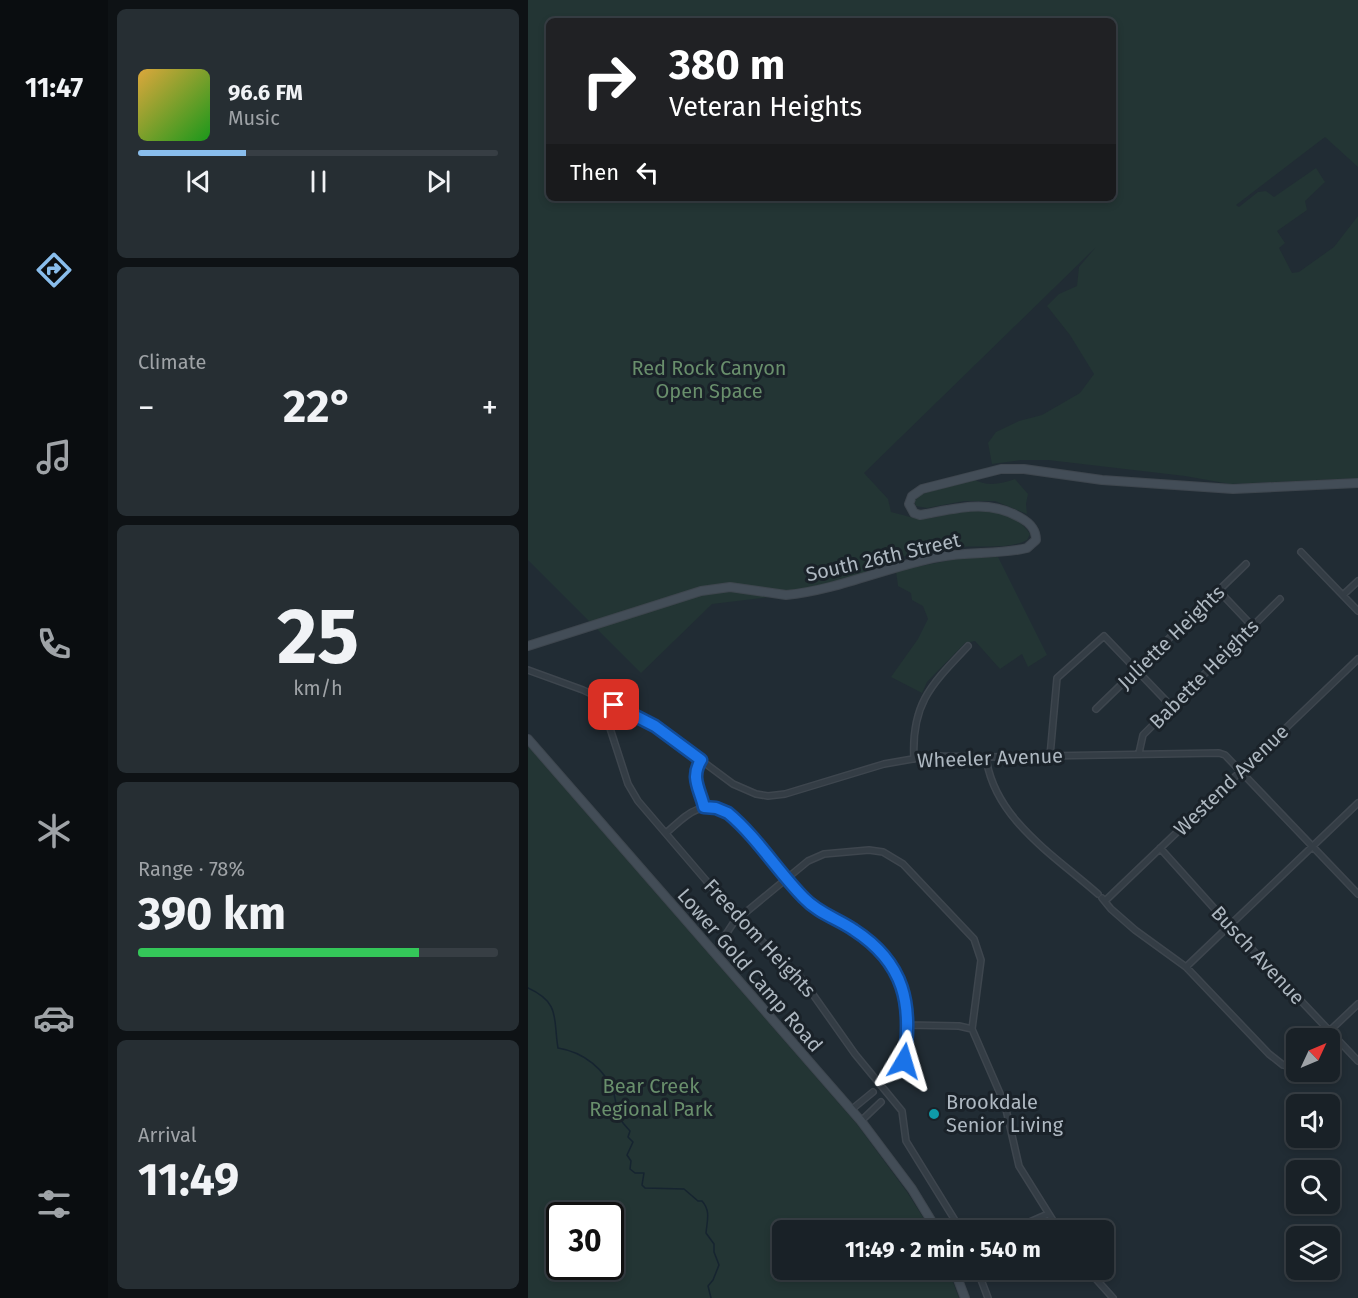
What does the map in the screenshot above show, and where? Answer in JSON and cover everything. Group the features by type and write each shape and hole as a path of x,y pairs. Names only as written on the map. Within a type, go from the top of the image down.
{"street":[{"name":"South 26th Street","path":"528,646 701,591 730,587 786,595 795,594 941,556 1027,548 1036,540 1036,533 1032,526 1010,512 982,505 920,515 914,513 909,504 912,495 922,489 1001,470 1023,469 1102,480 1233,489 1358,483"},
{"path":"1301,552 1358,611"},
{"name":"Juliette Heights","path":"1096,709 1246,564"},
{"path":"1343,596 1358,581"},
{"path":"1219,591 1254,628"},
{"name":"Babette Heights","path":"1139,753 1143,735 1254,628 1280,599"},
{"path":"1050,756 1058,678 1104,636 1172,707"},
{"path":"914,759 913,736 918,714 927,692 968,646"},
{"name":"Westend Avenue","path":"1101,898 1160,848 1358,659"},
{"name":"Wheeler Avenue","path":"528,670 572,686 655,726 733,784 756,794 777,796 884,764 930,756 1219,753 1225,755 1241,771 1358,894"},
{"name":"Freedom Heights","path":"614,705 608,719 628,784 638,801 739,919 802,979 855,1054 902,1111 906,1142 956,1220"},
{"name":"Lower Gold Camp Road","path":"528,739 861,1121 912,1189 930,1220"},
{"path":"986,757 987,770 1011,816 1135,930 1186,968 1269,1054 1286,1065"},
{"path":"701,760 695,772 695,786 702,797 704,807"},
{"path":"1186,968 1358,803"},
{"path":"666,833 686,816 704,807 716,808 734,818 811,905 862,935 875,946 898,978 907,1008 908,1025 904,1061"},
{"name":"Busch Avenue","path":"1160,848 1327,1028"},
{"path":"721,942 734,922 808,861 824,854 869,850 883,852 903,864 967,931 978,950 980,970 972,1029 1005,1105 1019,1166 1052,1220"},
{"path":"1333,1028 1358,1004"},
{"path":"908,1025 959,1026 972,1029"},
{"name":"Busch Avenue","path":"1340,1042 1358,1061"},
{"path":"851,1110 871,1094 879,1105 861,1121"},
{"path":"1034,1220 1048,1214"},
{"path":"958,1280 964,1298"},
{"path":"981,1280 988,1298"},
{"path":"1097,1280 1113,1298"}],"green space":[{"name":"Red Rock Canyon Open Space","path":"528,0 1358,0 1358,167 1325,137 1236,205 1239,207 1258,192 1266,191 1274,197 1316,168 1325,182 1305,201 1307,210 1277,231 1285,243 1279,248 1292,273 1299,272 1334,247 1358,216 1358,478 1230,484 1185,476 1048,460 1021,460 992,464 988,443 996,432 1019,421 1042,415 1080,393 1094,374 1070,335 1047,306 1059,294 1077,286 1079,267 1096,247 864,473 888,499 891,512 923,519 973,508 989,509 1020,522 1030,534 1027,540 1012,545 962,547 900,557 900,559 845,582 786,595 712,604 641,673 528,560"},
{"path":"973,479 994,484 1015,479 1028,494 1027,514 995,501 964,501 927,508 916,506 913,499 922,494"},
{"path":"998,557 1047,655 1028,667 1022,654 1000,669 975,641 965,643 927,682 922,693 891,677 918,639 928,619 923,606 912,600 911,593 898,586 896,571 961,558"},
{"name":"Bear Creek Regional Park","path":"528,746 856,1123 925,1220 772,1220 772,1280 952,1280 959,1298 528,1298"}],"waterway":[{"path":"528,988 539,994 551,1006 554,1013 558,1048 585,1058 599,1070 610,1085 619,1117 630,1131 628,1137 633,1142 627,1155 631,1161 630,1169 635,1173 644,1173 642,1185 645,1188 684,1189 705,1205 708,1216 706,1233 714,1244 714,1252 719,1265 708,1286 711,1298"}],"place":[{"name":"Brookdale Senior Living","path":"934,1114"}],"route":[{"path":"614,705 655,726 701,760 695,772 695,786 702,797 704,807 716,808 728,813 811,905 862,935 885,957 898,978 907,1008 908,1025 904,1061"}]}
